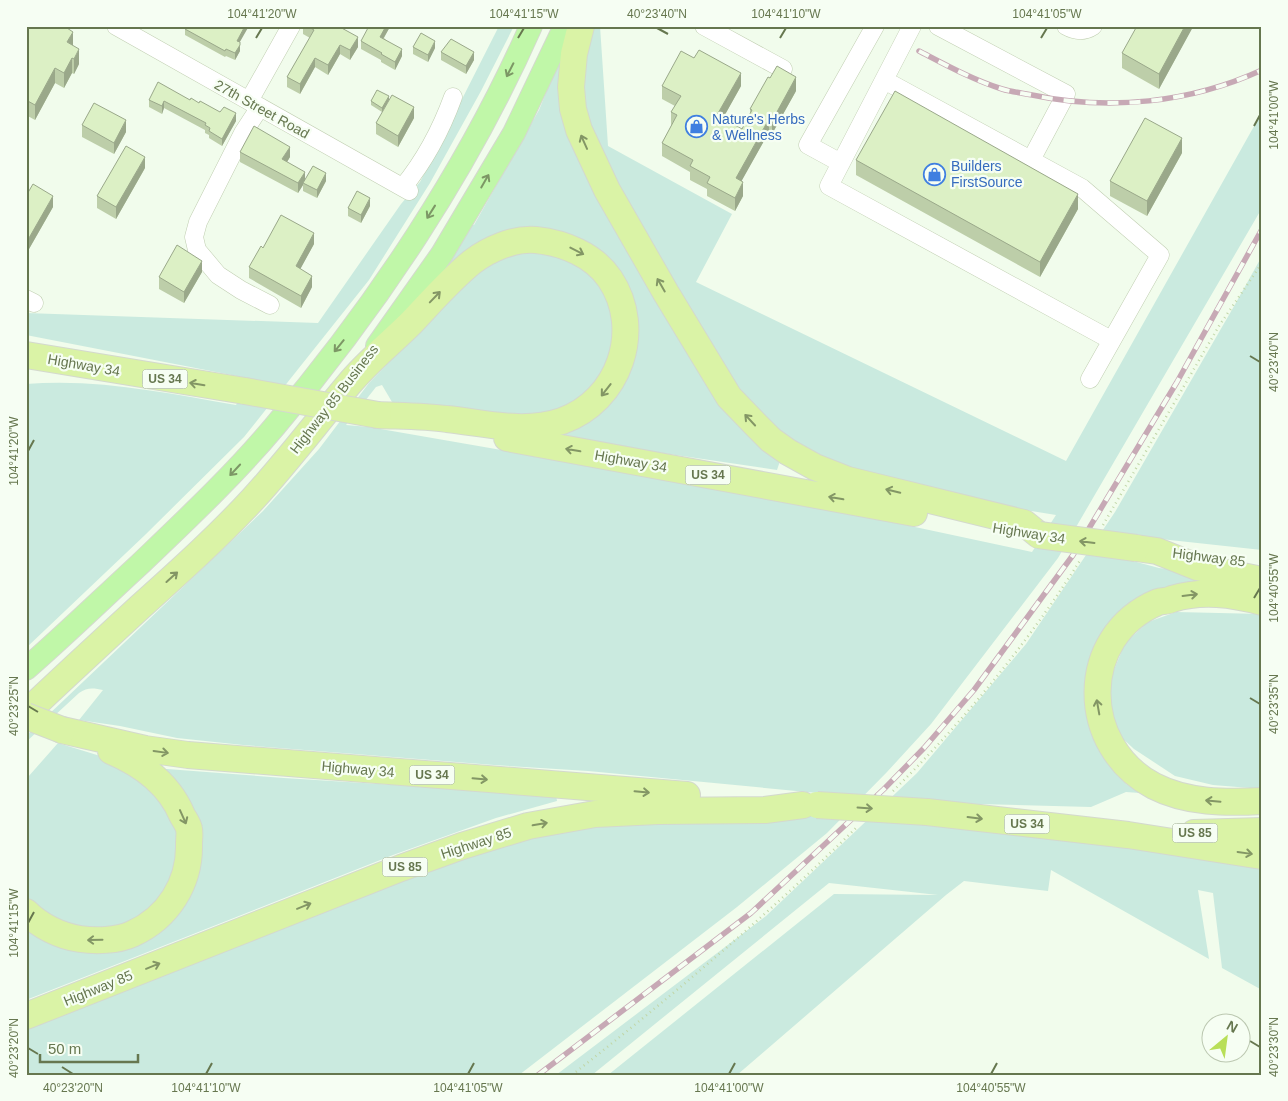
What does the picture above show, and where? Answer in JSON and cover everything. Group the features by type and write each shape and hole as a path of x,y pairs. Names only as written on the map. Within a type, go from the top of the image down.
{"highway":[{"path":"581,26 574,54 571,87 573,109 579,130 607,190 729,397 770,440 788,452 831,474 848,480 1024,523 1039,535"},
{"path":"351,381 446,286 472,262 494,248 533,239 566,246 582,254 600,268 609,277 616,289 624,310 626,338 618,370 602,395 591,405 570,418 545,425 499,427 447,419 378,414"},
{"name":"Highway 34","path":"26,356 378,414 1039,535 1146,549 1197,567 1262,580"},
{"path":"26,374 85,366"},
{"name":"Highway 85 Business","path":"26,714 202,550 253,499 351,381"},
{"name":"Highway 85","path":"1146,549 1262,564"},
{"path":"1262,602 1237,596 1205,593 1158,602 1129,620 1111,642 1098,681 1096,699 1100,718 1117,756 1139,777 1156,787 1190,798 1235,803 1262,801"},
{"path":"26,728 106,653 126,627 136,610"},
{"name":"Highway 34","path":"26,714 62,730 145,749 188,755 810,805 927,812 1128,835 1262,856"},
{"path":"26,912 51,930 68,937 90,940 131,935 164,912 178,892 186,875 189,853 189,829 178,804 166,787 126,757 62,730"},
{"name":"Highway 85","path":"26,1016 402,868 462,846 528,826 595,814 658,811 765,810 810,805"},
{"name":"US 85","path":"1128,835 1262,831"}],"main road":[{"name":"Highway 85 Business","path":"26,669 222,484 276,426 348,335 392,273 434,207 483,124 531,26"},
{"name":"Highway 85 Business","path":"351,381 442,254 514,133 565,26"}],"street":[{"name":"27th Street Road","path":"116,26 406,189 444,120 453,97"},
{"path":"270,304 241,290 218,275 197,250 194,237 198,222 243,133 291,26"},
{"path":"704,26 783,68"},
{"path":"841,163 808,145 875,26"},
{"path":"912,26 829,186 1111,340"},
{"path":"938,26 1066,94 1030,160"},
{"path":"1066,26 1075,31 1088,29 1093,26"},
{"path":"884,80 1082,188 1160,255 1090,379"}],"path":[{"path":"1100,530 1219,326 1262,263"},
{"path":"891,794 924,760 1024,644 1085,553"},
{"path":"572,1075 650,1013 760,917 857,826"}],"shaded area":[{"path":"499,26 514,26 481,91 430,183 369,280 244,437 145,535 26,648 26,384 79,383 105,385 236,405 252,379 26,335 26,313 318,323 401,204 420,182"},
{"path":"588,26 600,26 608,146 732,214 696,282 1066,461 1262,112 1262,208 1058,558 931,724 827,833 737,907 519,1075 26,1075 26,1027 294,920 489,849 548,831 828,794 588,771 243,745 177,738 120,726 79,720 103,690 94,688 79,693 26,742 26,736 263,511 319,449 369,383 487,261 515,251 543,250 587,267 613,308 615,346 588,400 519,422 392,402 382,385 376,387 346,425 369,427 784,499 1032,552 1056,515 965,500 827,462 790,438 754,410 721,361 598,150 580,103"},
{"path":"563,51 561,101 781,458 777,470 560,438 560,429 580,423 634,325 566,235 443,270 469,224 474,225 539,110"},
{"path":"1262,256 1262,550 1142,537 1129,560 1159,568 1187,571 1228,581 1110,627 1101,749 1113,770 1126,784 1140,793 1126,792 1091,807 938,803 1122,846 1262,868 1262,990 1222,968 1213,893 1198,890 1209,959 1051,870 1048,891 964,881 737,1075 608,1075 834,894 938,895 829,883 592,1075 556,1075 766,916 917,773 1026,644 1115,512"},
{"path":"1176,612 1262,614 1262,789 1213,785 1175,776 1134,749 1120,736 1109,714 1109,682 1125,643 1148,622"},
{"path":"58,743 132,767 175,818 179,841 177,861 164,896 144,914 117,928 77,931 26,902 26,775 28,777"},
{"path":"163,770 556,795 557,801 496,818 393,855 26,1000 26,920 101,948 193,872"}],"building":[{"path":"26,26 64,26 73,32 67,42 79,49 64,73 55,68 35,105 26,100"},
{"path":"187,26 245,26 237,41 240,42 240,45 235,53 226,49 225,51 185,29"},
{"path":"307,26 338,26 358,37 350,50 340,45 328,65 315,58 300,84 287,77 314,30"},
{"path":"369,26 386,26 380,37 402,49 395,62 361,41"},
{"path":"1137,26 1185,26 1159,74 1122,53"},
{"path":"421,33 435,41 428,55 413,47"},
{"path":"451,39 474,52 466,66 441,52"},
{"path":"699,50 741,73 717,115 742,129 752,110 750,109 768,77 770,78 777,66 796,77 772,121 769,119 736,178 743,182 735,198 707,183 710,177 690,166 693,160 662,143 677,115 671,112 681,96 662,86 681,51 694,58"},
{"path":"158,82 190,100 191,98 199,103 200,101 220,112 224,107 236,113 222,139 209,131 210,128 205,125 206,123 164,101 162,106 149,100"},
{"path":"377,90 389,96 382,108 371,101"},
{"path":"895,91 1078,194 1040,262 856,160"},
{"path":"392,95 414,107 398,136 376,123"},
{"path":"94,103 126,120 114,143 82,125"},
{"path":"1145,118 1182,138 1147,201 1110,181"},
{"path":"254,126 290,147 282,159 305,172 298,183 240,152"},
{"path":"126,146 145,157 116,207 97,196"},
{"path":"313,166 326,173 317,190 303,183"},
{"path":"33,184 53,196 29,238 26,237 26,196"},
{"path":"357,191 370,198 361,215 348,208"},
{"path":"281,215 314,233 296,266 312,276 301,296 249,267 261,246 263,248"},
{"path":"177,245 202,261 184,292 159,277"}],"railway":[{"path":"919,51 970,77 1002,89 1061,100 1090,102 1120,103 1178,97 1207,90 1262,70"},
{"path":"538,1075 751,913 884,789 924,748 974,690 1073,555 1177,382 1262,229"}],"place":[{"name":"Nature's Herbs & Wellness","path":"696,127"},
{"name":"Builders FirstSource","path":"935,174"}]}
